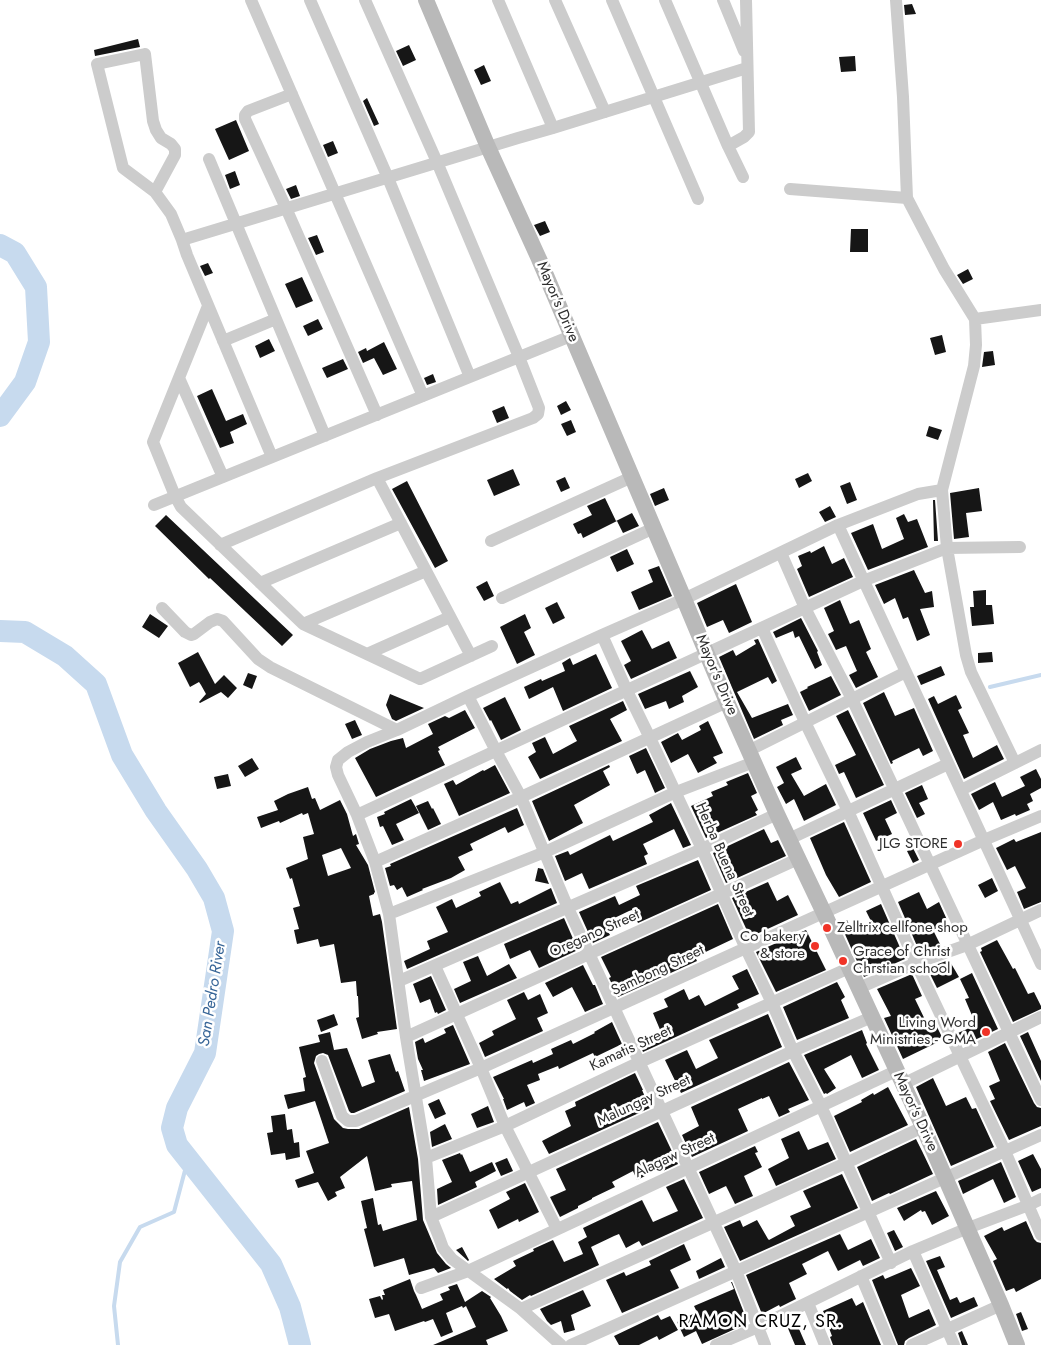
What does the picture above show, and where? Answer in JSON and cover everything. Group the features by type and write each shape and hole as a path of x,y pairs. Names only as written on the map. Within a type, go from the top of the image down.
{"street":[{"path":"251,0 423,396"},
{"path":"310,0 388,178 470,377"},
{"path":"220,545 377,478 533,418 538,414 539,408 519,357 437,162 365,0"},
{"name":"Mayor's Drive","path":"426,0 488,147 539,259 727,702 923,1127 1017,1345"},
{"path":"498,0 553,128"},
{"path":"555,0 605,112"},
{"path":"612,0 698,199"},
{"path":"665,0 743,177"},
{"path":"723,0 747,62"},
{"path":"728,146 749,132 746,0"},
{"path":"896,0 906,198 944,268 975,319 976,346 974,366 942,490 947,548 966,656 971,672 1015,763"},
{"path":"155,192 175,155 175,149 161,138 153,121 144,54 97,64 123,168 155,192 171,214 272,457"},
{"path":"182,240 653,97 700,82 747,62"},
{"path":"292,94 248,111 245,119 377,415"},
{"path":"209,159 325,436"},
{"path":"790,189 906,198"},
{"path":"208,306 153,442 181,506 303,624 420,679 492,646"},
{"path":"975,319 1041,310"},
{"path":"223,341 276,319"},
{"path":"154,505 572,336"},
{"path":"179,378 223,477"},
{"path":"491,541 632,477"},
{"path":"377,478 471,656"},
{"path":"561,1345 522,1309 452,1259 443,1248 431,1217 426,1158 406,1038 389,914 375,862 358,815 338,775 336,767 338,760 348,752 367,742 398,730 468,696 684,599 838,525 918,494 942,490"},
{"path":"260,583 401,523"},
{"path":"838,525 1041,964"},
{"path":"502,598 654,528"},
{"path":"358,815 863,581 947,548 1020,547"},
{"path":"781,553 805,608 852,699 1041,1100"},
{"path":"303,624 426,571"},
{"path":"162,608 185,632 191,635 210,622 217,619 223,621 258,659 270,667 398,730"},
{"path":"367,654 450,617"},
{"path":"762,628 1005,1151 1041,1235"},
{"name":"Herba Buena Street","path":"602,635 626,691 676,792 793,1051 821,1106 891,1263"},
{"path":"389,914 545,852 676,792 751,756 805,722 906,672"},
{"path":"468,696 521,797 568,908 736,1271 765,1345"},
{"path":"375,862 727,702"},
{"path":"961,790 1041,750"},
{"path":"789,839 948,764"},
{"path":"399,981 702,849 777,814"},
{"name":"Sambong Street","path":"322,1060 342,1116 348,1121 356,1121 481,1068 984,840 1041,816"},
{"name":"Oregano Street","path":"406,1038 798,859"},
{"path":"859,988 916,963 967,945 1041,910"},
{"path":"435,966 505,1126 557,1229"},
{"name":"Kamatis Street","path":"426,1158 505,1126 640,1062 849,968"},
{"name":"Malungay Street","path":"431,1217 793,1051 872,1017"},
{"name":"Alagaw Street","path":"420,1288 468,1271 821,1106 960,1056 1041,1017"},
{"path":"522,1309 923,1127"},
{"path":"571,1345 1041,1134"},
{"path":"716,1345 758,1327 913,1251 1041,1199"},
{"path":"913,1251 954,1345"},
{"path":"861,1276 890,1345"},
{"path":"808,1302 825,1345"},
{"path":"912,1345 1001,1305"}],"building":[{"path":"912,4 916,14 905,15 904,5"},
{"path":"138,39 140,47 95,56 94,50"},
{"path":"409,45 416,60 403,66 396,51"},
{"path":"855,56 856,71 841,72 839,57"},
{"path":"484,65 491,81 481,85 474,70"},
{"path":"367,98 379,124 374,126 363,101"},
{"path":"236,120 249,151 229,160 215,129"},
{"path":"333,141 338,153 328,157 323,145"},
{"path":"235,171 240,185 230,189 225,175"},
{"path":"296,185 300,196 291,199 286,189"},
{"path":"545,221 550,232 540,236 534,225"},
{"path":"851,229 868,229 868,252 850,252"},
{"path":"317,235 324,252 316,255 308,238"},
{"path":"208,263 213,273 205,276 200,266"},
{"path":"968,269 973,279 963,284 957,275"},
{"path":"302,277 313,301 296,308 285,284"},
{"path":"318,319 323,329 308,336 303,326"},
{"path":"942,335 946,352 935,355 930,338"},
{"path":"269,339 275,351 260,358 255,346"},
{"path":"384,342 397,369 383,375 374,358 363,363 358,352 366,348 367,351"},
{"path":"993,351 995,365 982,367 984,352"},
{"path":"343,359 348,369 327,378 322,368"},
{"path":"433,374 436,382 427,385 424,378"},
{"path":"212,389 226,421 243,414 247,424 230,432 234,443 220,448 197,396"},
{"path":"566,401 571,410 561,415 557,406"},
{"path":"504,406 509,418 497,423 492,411"},
{"path":"571,420 576,432 567,436 561,424"},
{"path":"929,426 942,430 938,440 926,436"},
{"path":"513,469 520,485 494,496 487,480"},
{"path":"808,473 812,481 799,488 795,479"},
{"path":"565,477 570,488 561,492 556,481"},
{"path":"407,481 448,561 435,568 392,489"},
{"path":"850,482 857,500 847,504 840,486"},
{"path":"664,488 669,500 655,506 650,494"},
{"path":"979,488 982,511 966,513 969,537 954,539 950,493"},
{"path":"605,498 616,521 632,513 639,526 623,533 617,521 583,538 581,533 578,534 573,524 592,515 587,506"},
{"path":"933,500 935,500 938,541 934,541"},
{"path":"830,506 836,517 825,522 819,512"},
{"path":"904,514 908,522 917,519 928,547 868,570 851,533 873,524 882,549 904,539 896,518"},
{"path":"166,515 293,635 282,646 155,526"},
{"path":"824,546 832,564 844,558 853,577 809,597 797,569 802,566 798,556 810,551 811,553"},
{"path":"627,549 634,564 617,572 610,557"},
{"path":"659,566 672,596 639,610 631,592 653,582 648,570"},
{"path":"914,570 925,593 932,591 934,607 920,609 930,635 917,641 908,617 903,619 895,598 884,604 875,585"},
{"path":"487,581 494,596 484,601 476,587"},
{"path":"736,584 752,622 729,633 723,620 707,627 697,603"},
{"path":"986,590 986,605 992,605 994,624 972,626 970,607 974,607 973,591"},
{"path":"840,600 850,624 859,620 871,649 866,652 878,677 856,688 849,675 857,671 846,646 836,650 828,634 834,631 824,608"},
{"path":"557,602 565,618 553,624 545,608"},
{"path":"150,614 168,626 159,638 142,627"},
{"path":"525,614 531,628 524,632 535,655 517,664 500,627"},
{"path":"801,618 818,651 822,665 815,669 799,636 795,638 793,631 776,638 773,632"},
{"path":"642,630 652,649 669,641 677,658 631,679 624,665 631,661 621,641"},
{"path":"758,639 777,681 772,684 768,677 737,692 752,718 788,704 793,715 781,720 783,725 754,739 719,657 733,650 736,656 756,644 754,640"},
{"path":"198,652 215,684 224,675 237,688 228,698 221,692 199,702 206,694 199,682 190,687 178,663"},
{"path":"992,652 993,662 978,663 978,653"},
{"path":"596,654 612,688 563,711 553,687 529,699 524,687 565,671 562,663 570,658 573,665"},
{"path":"941,666 945,675 921,685 917,676"},
{"path":"690,671 698,687 682,696 684,702 669,709 666,701 645,709 638,694"},
{"path":"248,673 257,676 252,689 243,685"},
{"path":"831,676 841,695 809,711 800,692"},
{"path":"884,692 895,716 914,708 933,751 923,756 919,748 892,761 893,763 891,764 863,703"},
{"path":"390,694 424,708 396,721 392,719 386,705"},
{"path":"956,695 962,708 958,710 969,733 963,735 973,758 997,745 1004,759 964,779 928,699 934,696 938,704"},
{"path":"505,697 521,730 501,740 483,708"},
{"path":"623,701 627,710 610,719 622,741 540,779 528,757 536,752 532,743 545,737 553,754 577,741 569,726"},
{"path":"465,710 475,728 438,747 445,765 376,797 355,758 370,749 403,738 406,748 433,734 428,724 445,716 449,718"},
{"path":"848,710 884,785 856,798 844,772 839,774 835,765 856,755 836,716"},
{"path":"355,720 362,735 352,739 345,724"},
{"path":"708,721 723,753 713,757 717,763 698,773 688,754 671,763 661,742 678,733 682,740 701,730 699,726"},
{"path":"646,748 665,788 655,793 645,770 637,774 629,756"},
{"path":"796,757 802,769 791,774 804,796 826,784 836,805 804,821 794,799 786,804 777,787 784,783 776,767"},
{"path":"252,758 259,769 245,777 238,766"},
{"path":"495,765 510,793 459,816 444,784 453,780 456,785"},
{"path":"609,765 610,767 603,771 610,785 574,805 583,823 549,841 532,801"},
{"path":"1036,769 1041,779 1041,788 1030,794 1033,801 1027,804 1030,810 1001,820 993,802 979,810 971,794 995,782 1002,797 1025,786 1020,777"},
{"path":"748,773 757,793 751,796 758,810 755,812 757,815 706,838 691,806 713,796 711,792 728,785 726,782"},
{"path":"228,774 231,786 217,789 214,777"},
{"path":"922,785 928,799 919,803 925,814 917,818 905,793"},
{"path":"308,787 312,799 315,798 320,810 340,800 347,814 353,836 356,834 359,844 356,845 368,865 375,892 369,896 373,916 380,914 382,922 397,1029 377,1032 378,1034 362,1039 356,1018 359,1017 356,981 341,983 334,944 320,947 318,939 297,944 294,930 299,929 293,908 300,906 292,878 290,879 286,868 308,859 303,837 314,834 308,813 303,815 302,813 280,823 279,821 261,828 257,817 278,810 274,801","holes":["341,848 351,868 328,876 322,855"]},
{"path":"411,799 419,813 396,824 404,840 392,845 383,826 380,827 377,817"},
{"path":"891,800 897,813 885,819 892,834 876,841 863,813"},
{"path":"428,801 441,824 428,830 416,806"},
{"path":"671,803 691,845 683,848 674,829 643,844 648,854 644,856 647,864 589,889 582,873 565,881 555,856 568,851 570,855 610,835 613,841 653,822 649,815"},
{"path":"517,808 524,825 508,833 505,827 470,844 473,850 458,857 465,870 407,897 402,887 397,890 394,885 390,886 385,868 391,866 390,864"},
{"path":"844,822 871,882 839,897 826,875 810,838"},
{"path":"764,829 771,843 778,840 786,856 726,883 713,853"},
{"path":"1041,832 1041,902 1024,909 1017,892 1026,888 1015,866 1007,870 996,848 1014,839 1016,842"},
{"path":"913,848 919,860 913,863 907,851"},
{"path":"698,860 711,890 638,923 632,910 629,911 604,923 610,935 593,943 579,912 615,896 619,905 640,895 636,886"},
{"path":"538,868 543,869 549,884 535,881"},
{"path":"992,878 998,891 985,898 978,885"},
{"path":"500,882 511,904 518,901 519,904 551,888 557,903 407,969 404,961 430,949 427,941 448,932 436,907 452,899 456,908 481,896 479,892"},
{"path":"768,882 777,901 788,895 798,915 750,937 732,898"},
{"path":"919,892 927,909 939,902 948,922 933,930 941,946 920,953 898,902"},
{"path":"718,904 733,939 695,957 697,961 618,997 601,957"},
{"path":"881,904 905,959 864,977 840,923 847,920 854,934 872,923 866,911"},
{"path":"564,918 578,950 539,968 530,950 510,959 504,944"},
{"path":"806,930 826,970 776,992 756,952"},
{"path":"997,940 1013,969 1015,968 1028,994 1034,992 1041,1006 1041,1009 1013,1022 980,952 982,951 981,948"},
{"path":"478,956 487,976 509,964 517,978 460,1003 454,989 471,981 463,962"},
{"path":"949,960 959,977 937,988 927,968"},
{"path":"583,965 593,985 595,985 603,1004 585,1012 572,987 553,997 545,983"},
{"path":"747,969 759,994 737,1004 739,1008 643,1052 639,1041 661,1032 653,1013 668,1007 664,999 684,989 689,1000 699,995 705,1006 739,989 732,976"},
{"path":"972,973 998,1029 964,1045 958,1033 976,1025 965,999 969,998 960,979"},
{"path":"912,974 922,996 915,999 929,1028 936,1025 942,1037 934,1040 936,1043 903,1059 884,1018 891,1016 877,989"},
{"path":"431,976 446,1010 438,1014 437,1012 435,1013 430,999 420,1003 413,984"},
{"path":"837,982 845,997 841,1000 849,1018 797,1040 783,1007"},
{"path":"524,992 528,1000 540,994 548,1013 537,1018 543,1031 485,1057 479,1043 494,1035 492,1031 516,1019 507,1000"},
{"path":"334,1014 338,1025 321,1032 317,1020"},
{"path":"768,1014 782,1047 681,1093 665,1060 687,1050 696,1069 718,1058 709,1040"},
{"path":"612,1022 622,1044 595,1057 593,1053 559,1069 558,1066 538,1074 540,1080 527,1085 535,1103 526,1107 524,1102 507,1110 504,1099 493,1077 532,1060 533,1063 553,1054 551,1049 571,1040 573,1044"},
{"path":"453,1025 470,1064 424,1081 415,1042 423,1038 425,1043 446,1033 444,1029"},
{"path":"862,1030 866,1044 879,1070 862,1078 851,1055 824,1069 836,1088 824,1094 804,1055"},
{"path":"330,1032 334,1050 347,1048 362,1087 375,1082 368,1060 390,1054 405,1091 354,1113 349,1111 328,1055 319,1054 316,1056 314,1063 334,1119 343,1128 359,1129 409,1107 418,1159 423,1220 437,1253 451,1268 438,1273 434,1268 409,1275 404,1258 374,1267 364,1229 367,1228 361,1201 373,1198 378,1225 381,1224 383,1231 417,1220 412,1181 391,1184 392,1187 375,1191 367,1156 340,1177 345,1188 335,1192 337,1196 328,1201 318,1182 298,1188 295,1180 314,1173 306,1151 329,1143 315,1101 288,1109 284,1095 305,1091 303,1078 306,1077 299,1047 320,1042 318,1035"},
{"path":"1028,1032 1041,1061 1041,1081 1020,1036"},
{"path":"1005,1043 1034,1103 1037,1107 1041,1108 1041,1126 1009,1140 990,1101 995,1099 989,1086 1000,1081 988,1052"},
{"path":"789,1062 809,1100 788,1109 790,1112 779,1117 769,1096 738,1109 748,1131 692,1157 682,1135 699,1126 691,1107"},
{"path":"635,1073 650,1108 549,1154 542,1141 571,1126 565,1111 576,1106 575,1102"},
{"path":"933,1078 946,1106 966,1097 972,1109 976,1108 994,1147 951,1166 916,1087"},
{"path":"888,1087 908,1125 850,1152 834,1116 862,1102 861,1100 873,1093 874,1095"},
{"path":"439,1099 446,1114 435,1119 428,1104"},
{"path":"488,1106 494,1122 477,1128 471,1114"},
{"path":"285,1114 287,1130 292,1129 294,1143 299,1142 300,1157 286,1160 285,1153 271,1155 267,1133 273,1132 271,1116"},
{"path":"658,1122 678,1164 659,1173 657,1170 637,1180 633,1171 612,1182 615,1187 560,1217 550,1197 566,1190 556,1169"},
{"path":"445,1124 452,1139 432,1147 430,1132"},
{"path":"799,1131 808,1150 828,1142 836,1159 776,1186 768,1169 789,1158 781,1139"},
{"path":"916,1139 933,1174 872,1201 857,1167"},
{"path":"755,1146 758,1152 755,1153 762,1167 744,1176 753,1196 735,1204 726,1186 709,1194 699,1172"},
{"path":"460,1153 470,1172 492,1162 496,1171 475,1182 477,1187 438,1205 437,1189 452,1182 442,1160"},
{"path":"1033,1154 1041,1169 1041,1188 1032,1192 1018,1161"},
{"path":"507,1158 513,1171 501,1176 495,1163"},
{"path":"1001,1162 1016,1197 1004,1203 993,1179 963,1194 958,1181"},
{"path":"842,1174 858,1208 740,1261 724,1227 740,1220 743,1227 757,1220 769,1240 795,1226 790,1216 811,1207 803,1191"},
{"path":"684,1179 703,1218 642,1246 639,1241 626,1248 619,1234 614,1236 591,1247 599,1265 522,1300 494,1279 516,1266 513,1261 553,1240 564,1262 583,1254 578,1242 587,1237 583,1228 642,1200 653,1222 678,1211 666,1187"},
{"path":"525,1183 539,1212 519,1222 518,1219 498,1229 489,1210 510,1199 506,1192"},
{"path":"936,1191 949,1216 932,1225 925,1211 922,1212 921,1210 904,1221 897,1208"},
{"path":"1026,1221 1034,1239 1041,1243 1041,1279 1016,1292 1014,1288 1006,1291 993,1261 997,1259 984,1236 1002,1227 1004,1231"},
{"path":"894,1230 903,1247 895,1251 887,1233"},
{"path":"840,1234 848,1250 871,1239 880,1258 863,1266 860,1260 838,1271 828,1251 802,1264 807,1274 789,1283 796,1299 762,1314 746,1275"},
{"path":"684,1244 691,1260 670,1270 679,1288 622,1313 606,1280 624,1272 626,1276 651,1265 649,1261"},
{"path":"462,1247 469,1260 468,1261 456,1250"},
{"path":"940,1256 945,1267 937,1270 950,1300 957,1297 960,1303 974,1297 978,1306 951,1318 926,1261"},
{"path":"721,1258 725,1267 699,1279 696,1271"},
{"path":"911,1268 920,1286 901,1295 909,1318 929,1309 936,1325 909,1338 905,1341 904,1345 898,1345 872,1280 883,1275 885,1279"},
{"path":"410,1279 422,1309 443,1300 440,1294 450,1290 448,1287 457,1284 465,1302 482,1291 491,1297 508,1331 486,1340 488,1345 433,1345 476,1327 466,1306 463,1308 462,1306 446,1313 453,1332 441,1337 433,1319 395,1331 389,1314 375,1318 369,1299 380,1296 382,1300 382,1295 385,1295 383,1290"},
{"path":"732,1282 748,1323 702,1344 696,1331 684,1337 677,1322 697,1312 694,1306 734,1289"},
{"path":"583,1290 591,1306 571,1315 575,1330 564,1333 561,1321 551,1325 547,1321 540,1309"},
{"path":"852,1298 856,1306 863,1302 881,1345 833,1345 830,1337 832,1336 830,1328 823,1311"},
{"path":"1021,1312 1028,1329 1022,1331 1016,1314"},
{"path":"658,1315 661,1320 670,1316 678,1330 659,1340 657,1336 639,1345 619,1345 614,1336"},
{"path":"796,1322 806,1345 795,1345 787,1326"},
{"path":"962,1331 968,1345 962,1345 958,1333"}],"waterway":[{"name":"San Pedro River","path":"0,245 15,253 36,287 39,342 25,382 0,416"},
{"name":"San Pedro River","path":"0,631 25,632 65,656 96,684 122,755 156,811 197,869 214,898 223,931 205,1053 177,1108 172,1128 177,1145 271,1264 290,1307 300,1345"},
{"path":"990,687 1041,675"},
{"path":"118,1345 114,1306 120,1262 140,1227 174,1212 188,1159"}],"place":[{"name":"JLG STORE","path":"958,844"},
{"name":"Zelltrix cellfone shop","path":"827,928"},
{"name":"Co bakery & store","path":"815,946"},
{"name":"Grace of Christ Chrstian school","path":"843,961"},
{"name":"Living Word Ministries - GMA","path":"986,1032"}],"district":[{"name":"RAMON CRUZ, SR.","path":"761,1323"}]}
